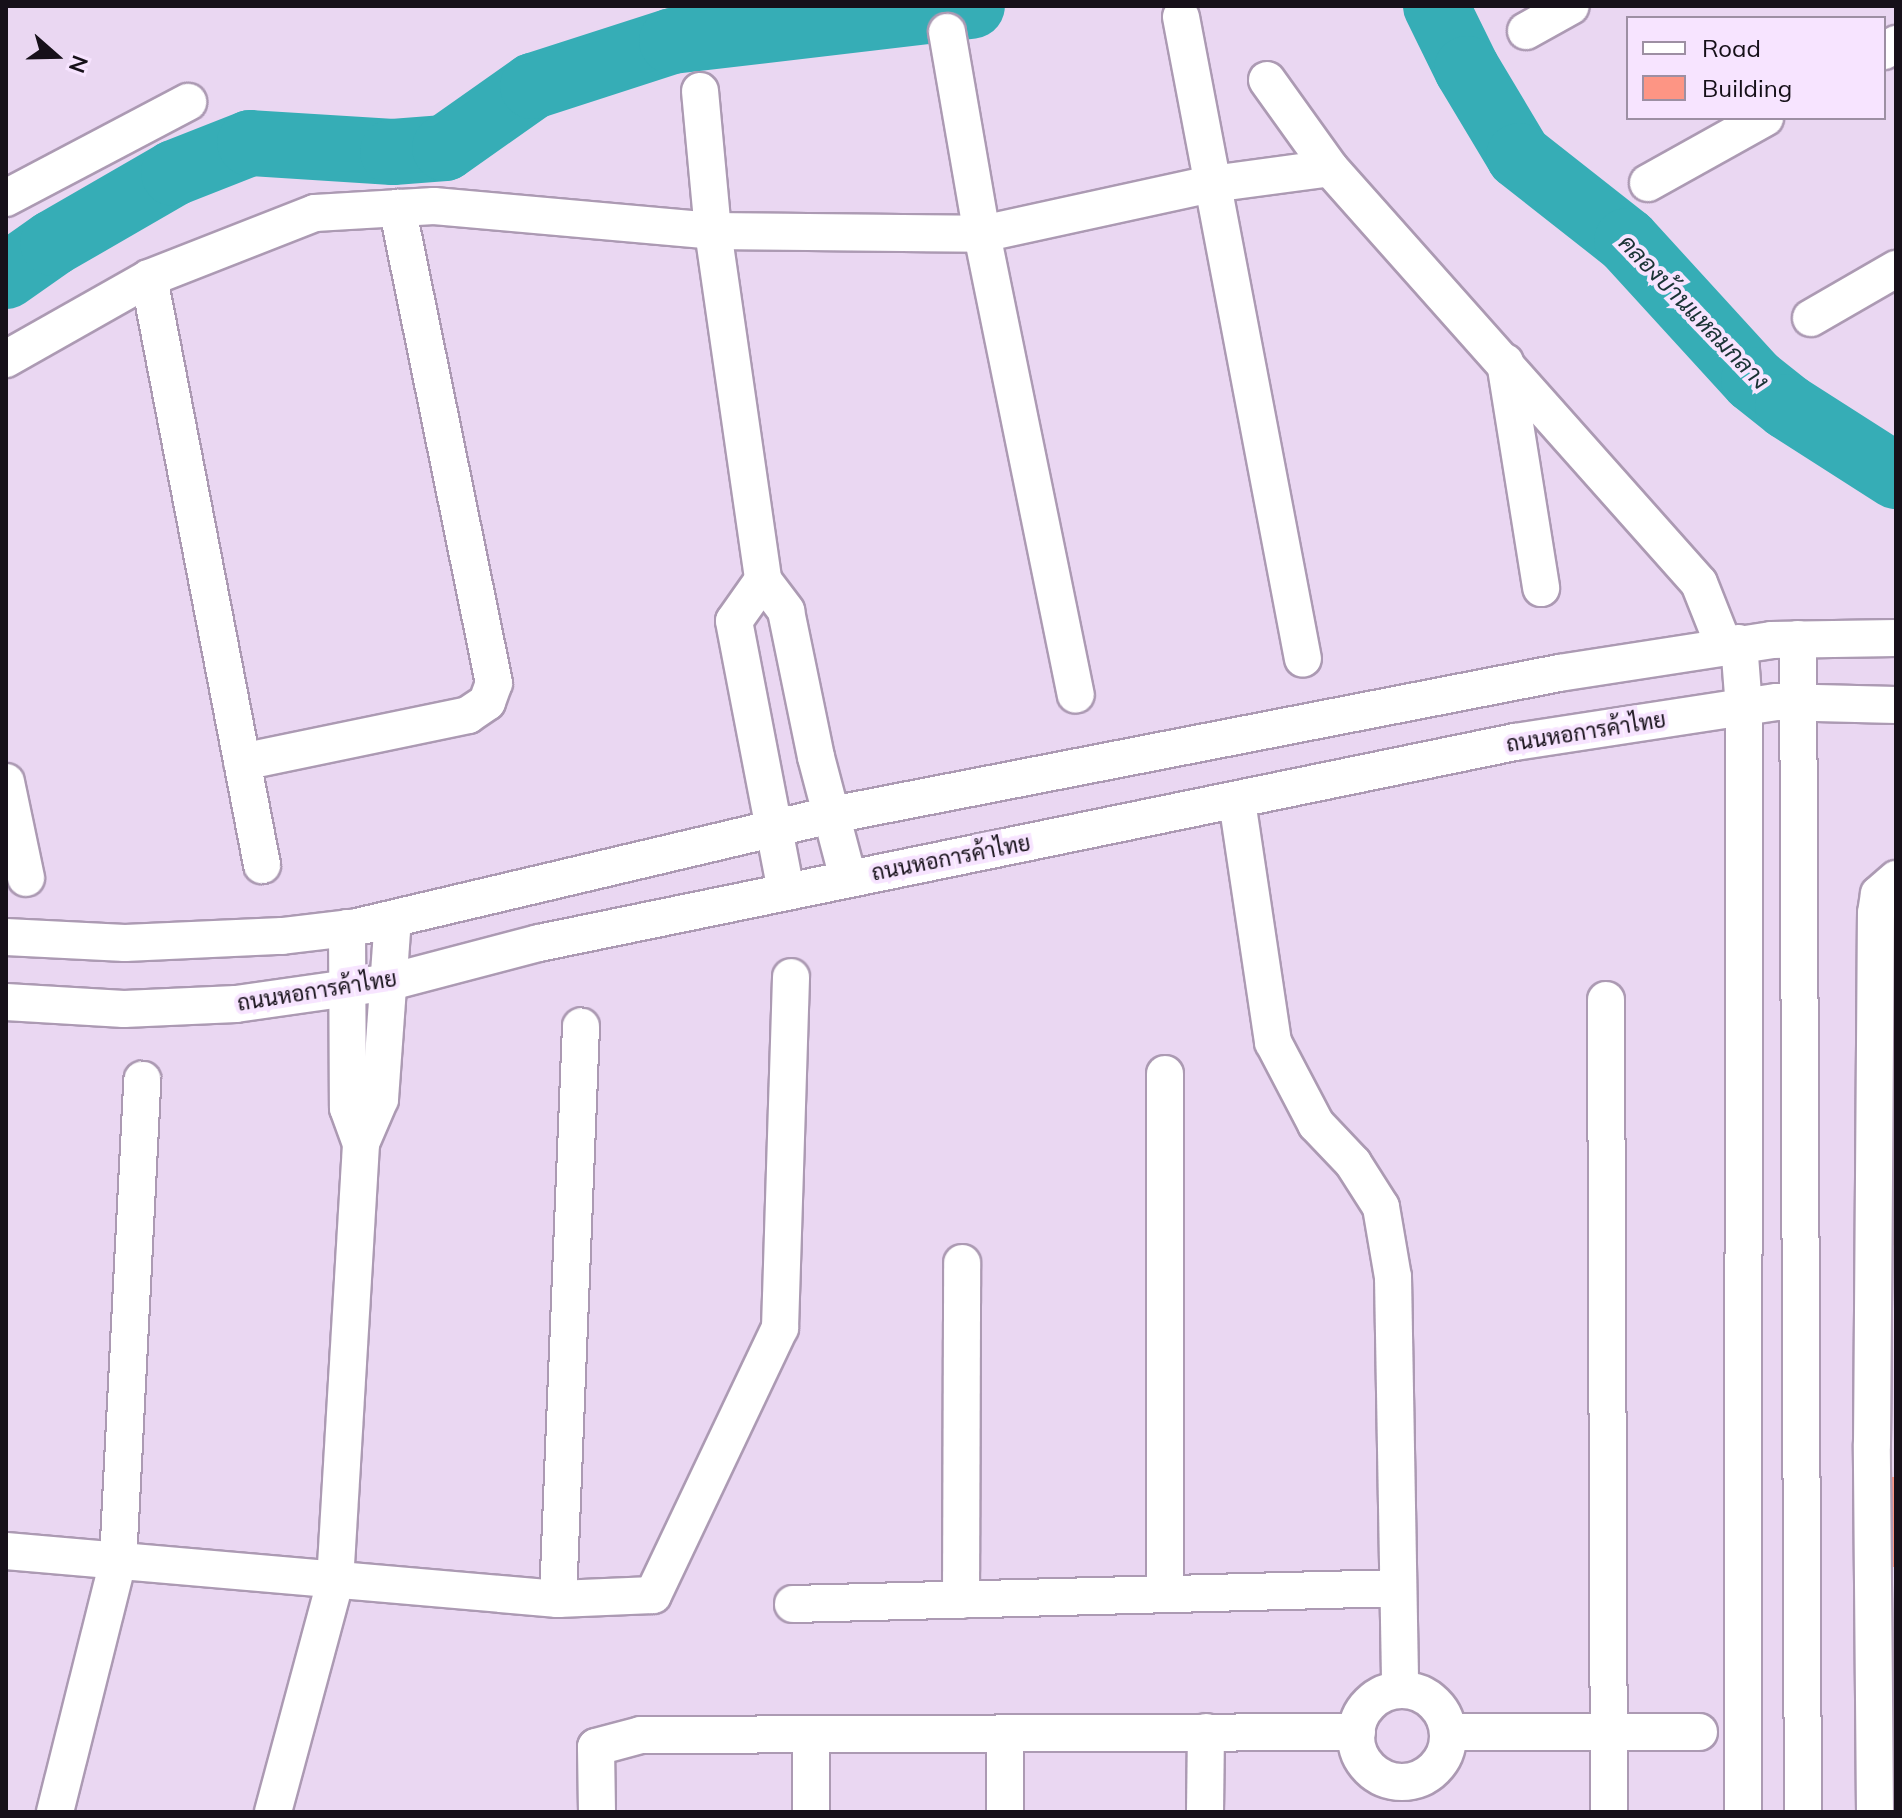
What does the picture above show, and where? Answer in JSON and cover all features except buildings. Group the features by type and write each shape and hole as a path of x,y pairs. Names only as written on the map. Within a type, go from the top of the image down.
{"street":[{"path":"1526,31 1571,6"},
{"path":"1181,17 1303,659"},
{"path":"947,32 982,234 1076,694"},
{"path":"1267,80 1330,168 1699,583 1732,644 1744,708 1743,1812"},
{"path":"700,91 713,231 763,580 786,611 848,878"},
{"path":"6,198 188,102"},
{"path":"1648,183 1761,120"},
{"path":"6,359 149,278 315,213 434,206 713,231 982,234 1212,184 1330,168"},
{"path":"242,762 468,715 487,702 494,683 397,208"},
{"path":"1811,318 1896,269"},
{"path":"149,278 262,865"},
{"path":"1505,362 1541,588"},
{"path":"763,580 734,621 772,831 786,891"},
{"path":"6,937 125,943 282,936 347,928 832,815 1559,673 1732,644 1798,639 1896,638"},
{"path":"1798,639 1803,1812"},
{"name":"ถนนหอการค้าไทย","path":"6,1002 124,1009 236,1004 347,989 390,982 539,943 1515,742 1799,701 1896,705"},
{"path":"6,782 26,878"},
{"path":"1237,801 1273,1042 1316,1124 1353,1163 1381,1207 1393,1277 1400,1690"},
{"path":"1743,869 1800,862"},
{"path":"1875,1812 1884,1444 1876,913 1879,894 1896,879"},
{"path":"273,1812 335,1582 361,1143 380,1099 393,919"},
{"path":"347,928 348,1108 361,1143"},
{"path":"6,1551 558,1599 653,1595 780,1328 791,977"},
{"path":"1606,1000 1609,1812"},
{"path":"558,1599 581,1026"},
{"path":"1165,1074 1165,1594"},
{"path":"55,1812 118,1561 142,1080"},
{"path":"961,1600 962,1263"},
{"path":"793,1604 1398,1588"},
{"path":"1400,1690 1424,1695 1436,1704 1448,1732 1441,1761 1417,1779 1402,1797 1374,1772 1358,1747 1357,1732 1360,1717 1369,1705 1381,1695 1400,1690"},
{"path":"1205,1812 1206,1732"},
{"path":"597,1812 596,1747 641,1735 1357,1732"},
{"path":"1448,1732 1699,1732"},
{"path":"1005,1733 1005,1812"},
{"path":"811,1734 811,1812"}],"waterway":[{"name":"คลองบ้านแหลมกลาง","path":"6,276 53,243 174,173 250,143 393,152 445,148 533,86 672,41 972,6"},
{"name":"คลองบ้านแหลมกลาง","path":"1436,6 1467,69 1519,156 1627,241 1754,380 1788,407 1896,476"}]}
